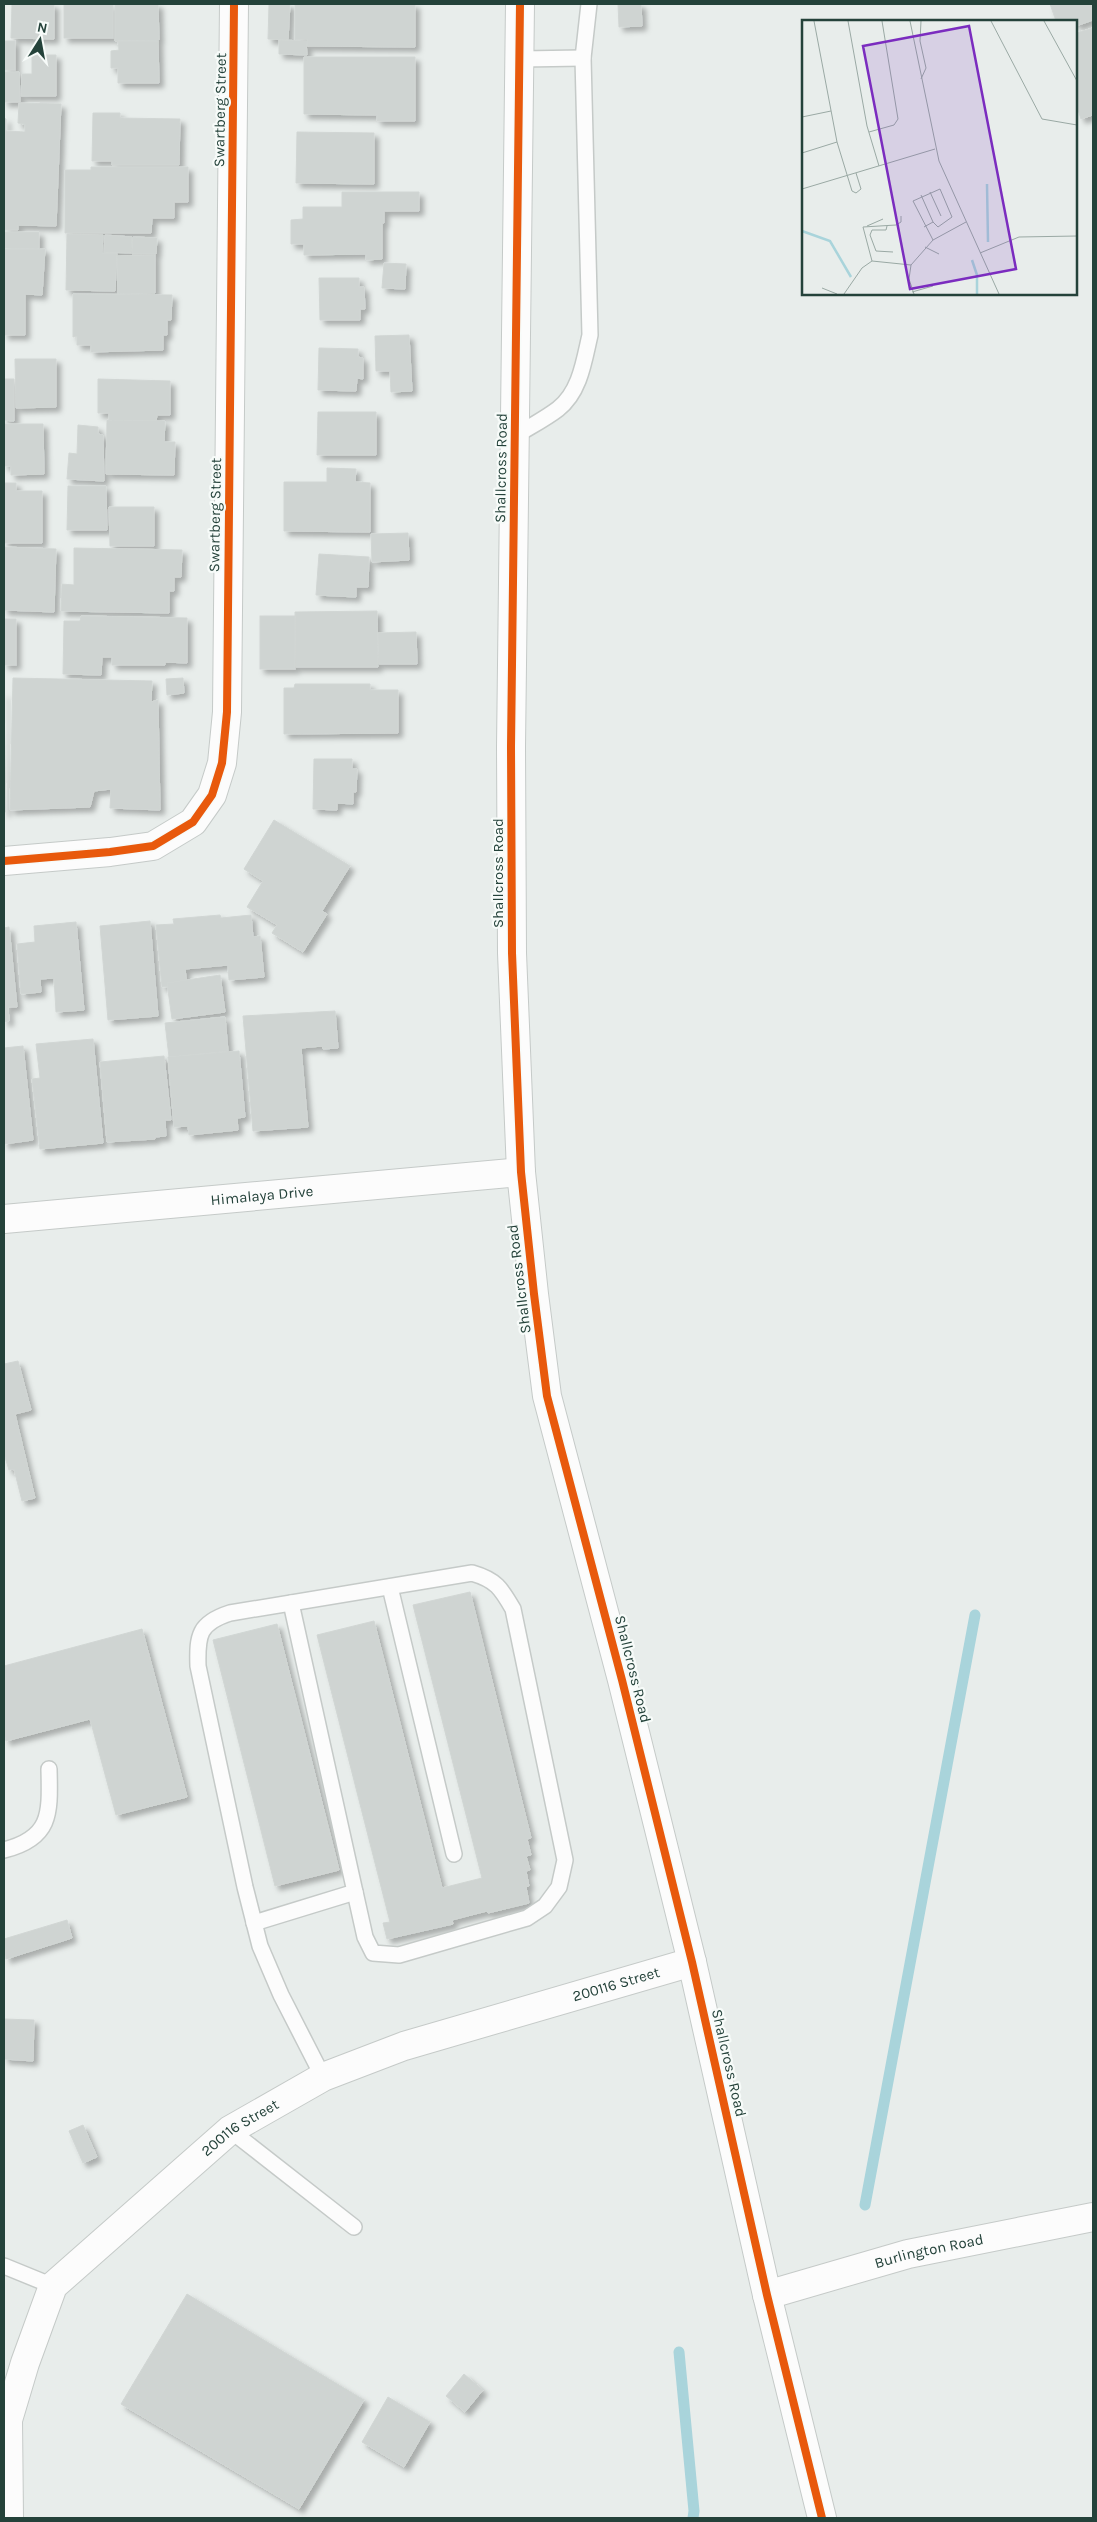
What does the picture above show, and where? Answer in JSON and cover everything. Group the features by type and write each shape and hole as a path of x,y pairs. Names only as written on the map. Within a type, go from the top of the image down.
{"street":[{"name":"Swartberg Street","path":"4,861 110,852 153,846 193,822 212,795 222,763 227,712 234,4"},
{"name":"Shallcross Road","path":"520,4 521,59 511,747 512,944 521,1172 547,1396 622,1680 692,1962 767,2295 822,2518"},
{"name":"Himalaya Drive","path":"4,1219 521,1172"},
{"name":"200116 Street","path":"9,2518 8,2420 25,2363 53,2286 230,2130 323,2077 404,2046 692,1962"},
{"name":"Burlington Road","path":"767,2295 908,2254 1093,2217"}],"lane":[{"path":"515,436 559,409 572,393 582,370 590,335 583,58 589,4"},
{"path":"521,59 583,58"},
{"path":"291,1603 365,1937 373,1952 399,1955 526,1918 546,1906 558,1886 565,1860 512,1609 501,1589 489,1578 472,1573 230,1613 212,1618 203,1628 197,1643 198,1666 254,1923 260,1946 281,1995 323,2077"},
{"path":"390,1587 454,1854"},
{"path":"4,1850 23,1845 38,1835 48,1813 49,1769"},
{"path":"254,1923 355,1892"},
{"path":"230,2130 354,2227"},
{"path":"4,2266 53,2286"}],"building":[{"path":"12,4 54,4 54,39 11,38"},
{"path":"64,4 113,4 113,38 64,38"},
{"path":"115,4 158,4 159,40 115,41"},
{"path":"269,4 290,4 288,40 268,39"},
{"path":"295,4 415,4 415,47 307,46 307,39 295,40"},
{"path":"618,4 641,4 642,26 619,27"},
{"path":"1050,4 1093,4 1093,20 1077,26 1077,20 1056,20"},
{"path":"1093,28 1093,115 1081,119 1077,107 1077,33"},
{"path":"279,40 306,41 307,55 279,54"},
{"path":"4,41 15,41 15,70 4,70"},
{"path":"118,41 158,41 159,83 118,83 118,68 111,68 111,51 119,50"},
{"path":"32,55 56,55 56,96 21,96 22,74 32,74"},
{"path":"304,57 415,57 415,121 377,121 377,115 304,114"},
{"path":"4,72 19,72 20,102 4,102"},
{"path":"19,103 61,104 56,226 18,225 18,230 4,230 4,118 6,119 6,131 25,132 25,124 18,123"},
{"path":"93,113 120,113 120,118 180,119 179,165 112,165 112,161 92,161"},
{"path":"297,132 374,133 374,184 296,183"},
{"path":"91,167 188,167 188,202 174,202 174,218 152,218 151,233 65,233 65,170 91,170"},
{"path":"342,192 419,192 419,211 384,211 382,259 366,260 366,254 304,255 304,244 291,244 291,220 303,219 303,207 342,207"},
{"path":"4,232 39,232 39,249 4,248"},
{"path":"67,234 103,235 102,253 117,253 115,291 66,290"},
{"path":"105,235 132,237 131,253 104,252"},
{"path":"133,237 157,238 156,254 132,254"},
{"path":"4,249 45,249 42,295 25,294 25,335 4,335"},
{"path":"155,255 155,293 118,294 117,256"},
{"path":"384,263 406,264 405,289 382,288"},
{"path":"319,278 359,278 359,287 364,287 365,309 360,309 360,320 320,320"},
{"path":"73,294 172,295 171,320 167,320 167,335 163,335 163,350 91,352 91,345 77,345 77,336 73,337"},
{"path":"409,335 412,391 391,392 390,371 376,371 375,336"},
{"path":"319,348 358,349 358,357 363,358 363,379 357,378 356,391 318,390"},
{"path":"15,359 56,359 56,407 16,408"},
{"path":"4,379 14,379 14,421 4,420"},
{"path":"98,379 170,381 170,415 157,415 156,421 109,420 109,413 98,413"},
{"path":"318,412 376,412 376,455 317,455"},
{"path":"107,420 165,421 164,442 175,442 174,475 106,474"},
{"path":"4,424 43,424 44,474 11,475 11,466 4,466"},
{"path":"78,425 98,427 98,434 103,435 104,481 67,479 69,453 77,454"},
{"path":"327,468 356,469 355,482 370,483 370,532 284,531 284,482 327,482"},
{"path":"4,483 16,483 16,491 42,491 42,543 4,543"},
{"path":"68,486 106,486 107,530 67,530"},
{"path":"109,507 154,507 154,546 110,546"},
{"path":"408,533 409,560 372,562 371,534"},
{"path":"4,547 56,549 54,612 4,610"},
{"path":"74,548 182,550 181,577 174,577 174,591 169,591 169,613 61,611 62,584 74,585"},
{"path":"319,554 369,557 368,587 356,587 356,597 316,595"},
{"path":"377,611 378,667 296,667 295,612"},
{"path":"81,616 187,618 187,663 165,662 165,665 112,665 112,657 102,657 101,675 63,674 64,621 80,621"},
{"path":"260,616 295,616 295,669 260,669"},
{"path":"4,619 16,619 16,665 4,665"},
{"path":"416,632 417,664 379,664 378,633"},
{"path":"13,678 152,681 151,702 158,700 160,810 110,808 111,789 94,791 90,807 10,810"},
{"path":"183,678 184,693 167,695 166,679"},
{"path":"295,684 370,684 370,690 398,690 398,733 284,734 284,688 294,688"},
{"path":"4,693 6,812 4,812"},
{"path":"314,759 352,759 352,769 357,769 356,792 353,792 353,804 337,803 337,810 313,809"},
{"path":"274,820 350,866 322,911 327,914 303,952 272,933 277,925 247,907 263,881 244,869"},
{"path":"220,915 221,918 251,915 253,937 260,936 264,977 229,980 228,965 185,969 187,985 162,987 156,925 174,924 173,919"},
{"path":"150,921 158,1016 108,1020 100,926"},
{"path":"76,922 84,1010 56,1012 54,978 40,979 41,992 21,994 17,944 35,942 34,926"},
{"path":"9,927 17,1007 8,1007 9,1021 4,1022 4,928"},
{"path":"220,975 225,1012 172,1019 167,983"},
{"path":"335,1011 338,1048 323,1049 322,1046 301,1048 308,1127 253,1131 243,1016"},
{"path":"225,1017 228,1051 169,1057 165,1023"},
{"path":"93,1039 103,1143 40,1149 32,1079 40,1078 36,1044"},
{"path":"23,1046 33,1140 4,1144 4,1048"},
{"path":"239,1051 245,1117 237,1118 238,1130 189,1135 188,1126 174,1127 168,1057"},
{"path":"164,1056 171,1120 165,1120 166,1136 155,1137 155,1139 107,1142 100,1062"},
{"path":"18,1361 31,1410 15,1414 35,1498 22,1501 14,1469 9,1470 4,1454 4,1364"},
{"path":"470,1592 531,1838 527,1839 531,1855 526,1856 530,1870 526,1871 529,1886 526,1887 529,1903 488,1913 487,1911 452,1920 453,1924 387,1939 383,1923 390,1922 317,1635 374,1621 442,1888 482,1878 413,1605"},
{"path":"277,1624 339,1870 275,1886 213,1640"},
{"path":"142,1629 187,1797 116,1815 90,1719 6,1741 4,1733 4,1666"},
{"path":"67,1920 72,1938 6,1959 4,1939"},
{"path":"4,2019 34,2020 33,2061 4,2059"},
{"path":"83,2125 97,2157 83,2163 69,2131"},
{"path":"187,2294 364,2400 299,2509 121,2404"},
{"path":"464,2374 483,2390 465,2412 446,2396"},
{"path":"388,2397 430,2422 404,2467 362,2442"}],"waterway":[{"path":"865,2205 975,1615"},
{"path":"679,2352 694,2511 693,2518"}],"cycle path":[{"path":"4,861 110,852 153,846 193,822 212,795 222,763 227,712 234,4"},
{"path":"520,4 511,747 512,953 521,1172 534,1294 547,1396 622,1680 692,1962 767,2295 822,2518"}]}
